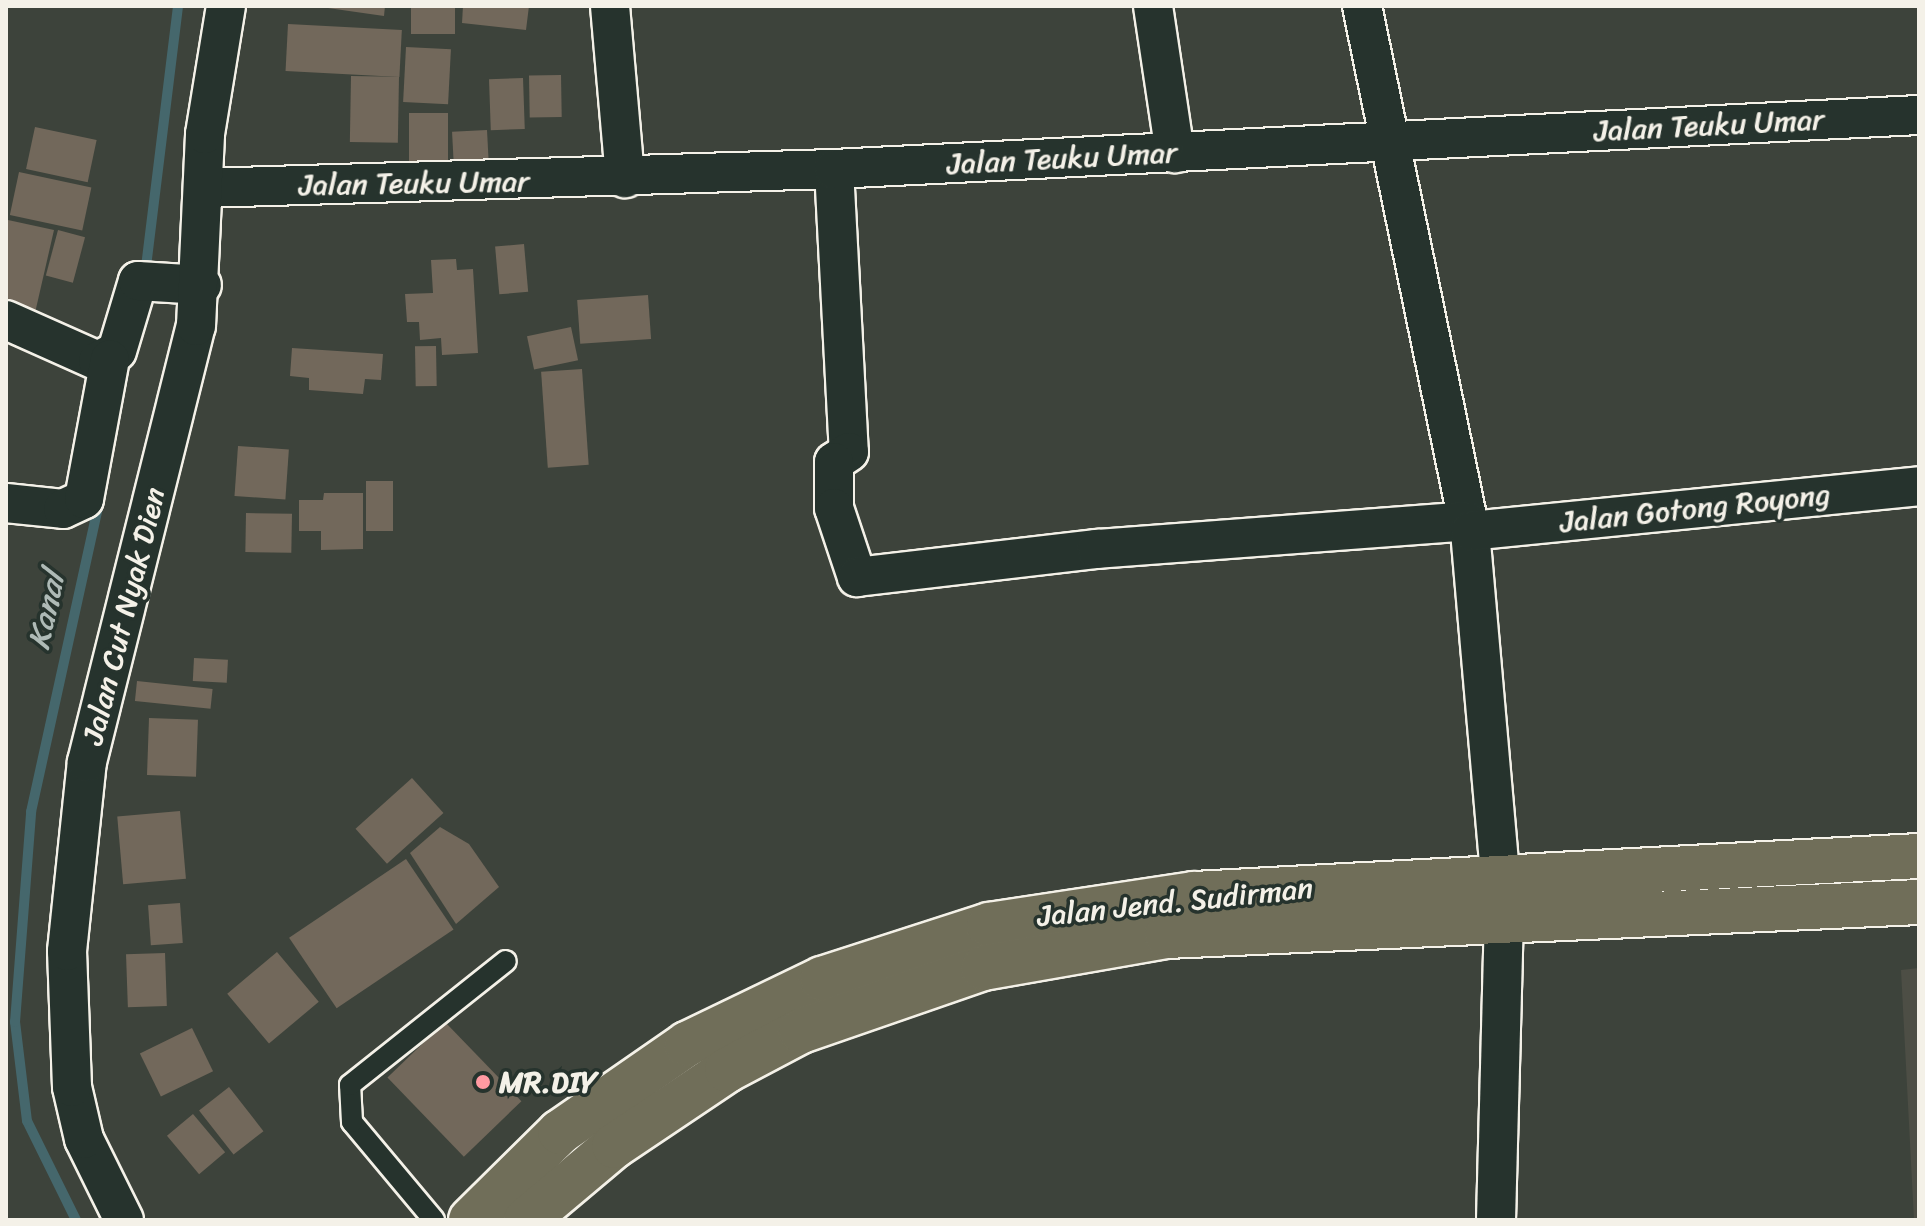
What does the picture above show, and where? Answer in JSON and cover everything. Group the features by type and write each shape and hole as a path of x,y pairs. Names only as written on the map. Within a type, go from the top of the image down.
{"highway":[{"name":"Jalan Jend. Sudirman","path":"471,1220 560,1132 664,1058 748,1012 908,946 1110,903 1500,877 1919,856"},
{"path":"1806,861 1807,908"},
{"name":"Jalan Jend. Sudirman","path":"526,1220 614,1146 727,1070 894,994 1119,939 1504,924 1919,902"}],"street":[{"name":"Jalan Cut Nyak Dien","path":"124,1220 84,1139 72,1087 67,951 87,762 181,394 226,6"},
{"path":"610,6 625,178"},
{"path":"1153,6 1175,153"},
{"path":"1362,6 1387,140 1469,526 1500,877"},
{"name":"Jalan Teuku Umar","path":"204,188 625,178 1919,115"},
{"name":"Jalan Gotong Royong","path":"834,169 849,452 834,462 834,508 857,577 1097,549 1469,526 1919,486"},
{"path":"6,503 63,509 84,499 110,359 141,282 196,284"},
{"path":"6,320 88,358 110,359"},
{"path":"1496,1220 1504,924"}],"lane":[{"path":"434,1220 352,1122 350,1085 506,961"}],"shaded area":[{"path":"1919,968 1919,1220 1914,1220 1901,970"}],"building":[{"path":"314,6 385,6 384,16"},
{"path":"411,6 455,6 455,34 411,34"},
{"path":"463,6 529,6 526,30 462,23"},
{"path":"288,24 402,30 399,77 286,71"},
{"path":"406,47 451,49 448,104 403,102"},
{"path":"561,75 562,117 530,118 529,76"},
{"path":"351,76 399,77 398,143 350,142"},
{"path":"523,78 525,129 491,130 489,79"},
{"path":"409,113 448,113 448,165 409,165"},
{"path":"35,127 97,140 88,182 26,169"},
{"path":"487,130 489,173 454,175 452,132"},
{"path":"19,172 91,187 82,230 10,215"},
{"path":"8,220 54,230 35,313 6,307"},
{"path":"58,230 85,237 73,283 46,275"},
{"path":"524,244 528,292 499,294 495,247"},
{"path":"456,259 457,270 473,269 478,353 442,355 441,338 420,340 419,322 407,322 405,294 433,293 431,260"},
{"path":"648,295 651,339 580,344 577,300"},
{"path":"571,327 578,360 534,370 527,336"},
{"path":"415,346 436,346 437,386 416,386"},
{"path":"292,348 383,354 381,380 365,379 363,394 309,390 309,378 290,376"},
{"path":"582,369 589,465 548,468 541,372"},
{"path":"238,446 289,450 285,499 235,496"},
{"path":"366,481 393,481 393,531 366,531"},
{"path":"324,493 363,493 363,549 321,550 321,531 299,531 299,500 323,500"},
{"path":"246,513 292,514 291,553 245,552"},
{"path":"194,658 228,660 227,683 193,681"},
{"path":"137,681 213,689 210,709 135,701"},
{"path":"149,718 198,720 196,777 147,775"},
{"path":"412,778 443,813 387,864 356,829"},
{"path":"180,811 186,879 123,884 117,816"},
{"path":"440,827 469,844 499,887 456,924 410,853"},
{"path":"406,859 454,929 337,1008 289,938"},
{"path":"180,903 183,943 151,945 148,905"},
{"path":"277,952 319,1002 269,1044 227,994"},
{"path":"165,953 167,1006 128,1007 126,954"},
{"path":"445,1022 521,1101 464,1157 387,1078"},
{"path":"192,1028 213,1071 161,1097 140,1053"},
{"path":"229,1087 263,1131 234,1155 199,1110"},
{"path":"193,1114 225,1152 199,1174 167,1136"}],"waterway":[{"name":"Kanal","path":"145,275 178,6"},
{"name":"Kanal","path":"76,1220 27,1121 15,1022 31,812 99,502"}],"place":[{"name":"MR.DIY","path":"483,1082"}]}
